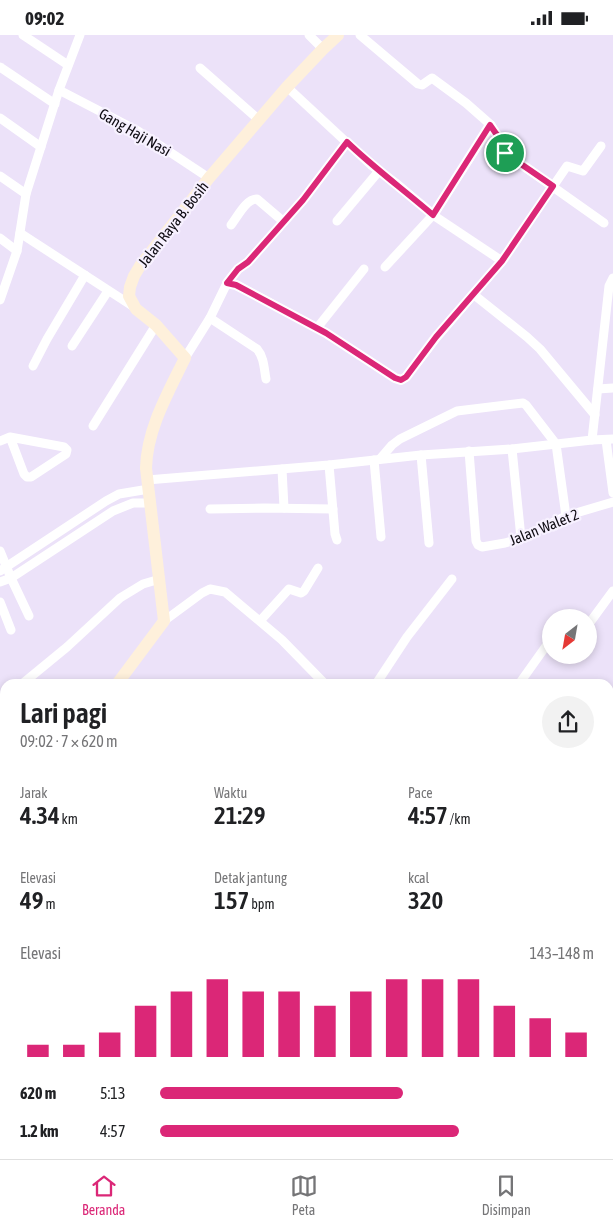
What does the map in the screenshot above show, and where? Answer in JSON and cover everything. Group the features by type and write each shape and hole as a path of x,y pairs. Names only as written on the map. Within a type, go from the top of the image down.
{"main road":[{"name":"Jalan Raya B. Bosih","path":"136,309 129,296 130,287 140,266 209,178 287,87 338,35"},
{"path":"121,679 164,621 146,455 150,437 166,397 185,358 156,325 136,309"}],"street":[{"path":"23,35 68,65"},
{"path":"0,296 17,251 26,195 59,90 80,35"},
{"path":"309,35 323,49"},
{"path":"360,35 418,85 422,85 432,78 466,103 490,125 505,153 604,223"},
{"path":"0,67 55,104"},
{"path":"200,68 259,120"},
{"path":"287,87 371,165 397,184 433,215 502,261"},
{"name":"Gang Haji Nasi","path":"59,90 138,131 209,178"},
{"path":"0,118 41,147"},
{"path":"385,267 433,215 490,125"},
{"path":"185,358 210,318 227,283 303,200 347,142"},
{"path":"227,283 236,285 317,328 401,380 406,377 436,337 502,261 567,166 581,172 583,171 601,146"},
{"path":"337,221 379,171"},
{"path":"0,176 26,195"},
{"path":"231,225 249,201 255,198 284,222"},
{"path":"20,233 136,309"},
{"path":"0,239 17,251"},
{"path":"317,328 364,269"},
{"path":"34,366 47,339 85,275"},
{"path":"592,440 609,286 613,278"},
{"path":"72,346 108,291"},
{"path":"473,294 540,349 595,415"},
{"path":"210,318 261,353 266,379"},
{"path":"93,426 156,325"},
{"path":"598,389 613,388"},
{"path":"381,537 377,460 392,445 400,439 457,411 523,403 556,444 566,516"},
{"path":"0,441 10,437 64,447 67,450 66,454 31,477 27,477 24,474 10,437"},
{"path":"3,570 106,501 119,494 148,484 422,455 512,449 610,439 613,493"},
{"path":"512,449 521,538"},
{"name":"Jalan Walet 2","path":"469,451 476,541 482,547 521,538 566,516 613,503"},
{"path":"422,455 429,543"},
{"path":"329,465 332,509 337,540"},
{"path":"282,469 284,508"},
{"path":"0,582 11,578 113,511 133,503 150,503"},
{"path":"210,509 332,509"},
{"path":"0,551 3,570 11,578 30,616"},
{"path":"260,621 288,590 301,593 304,591 318,568"},
{"path":"28,679 67,647 120,598 143,584 160,579"},
{"path":"379,679 407,637 452,579"},
{"path":"164,621 210,589 225,592 282,640 317,679"},
{"path":"598,612 613,591"},
{"path":"0,602 11,630"},
{"path":"523,679 542,652"}],"route":[{"path":"490,125 505,153 553,186 502,261 436,337 406,377 401,380 326,333 236,285 227,283 303,200 347,142 371,165 397,184 433,215 490,125"}]}
